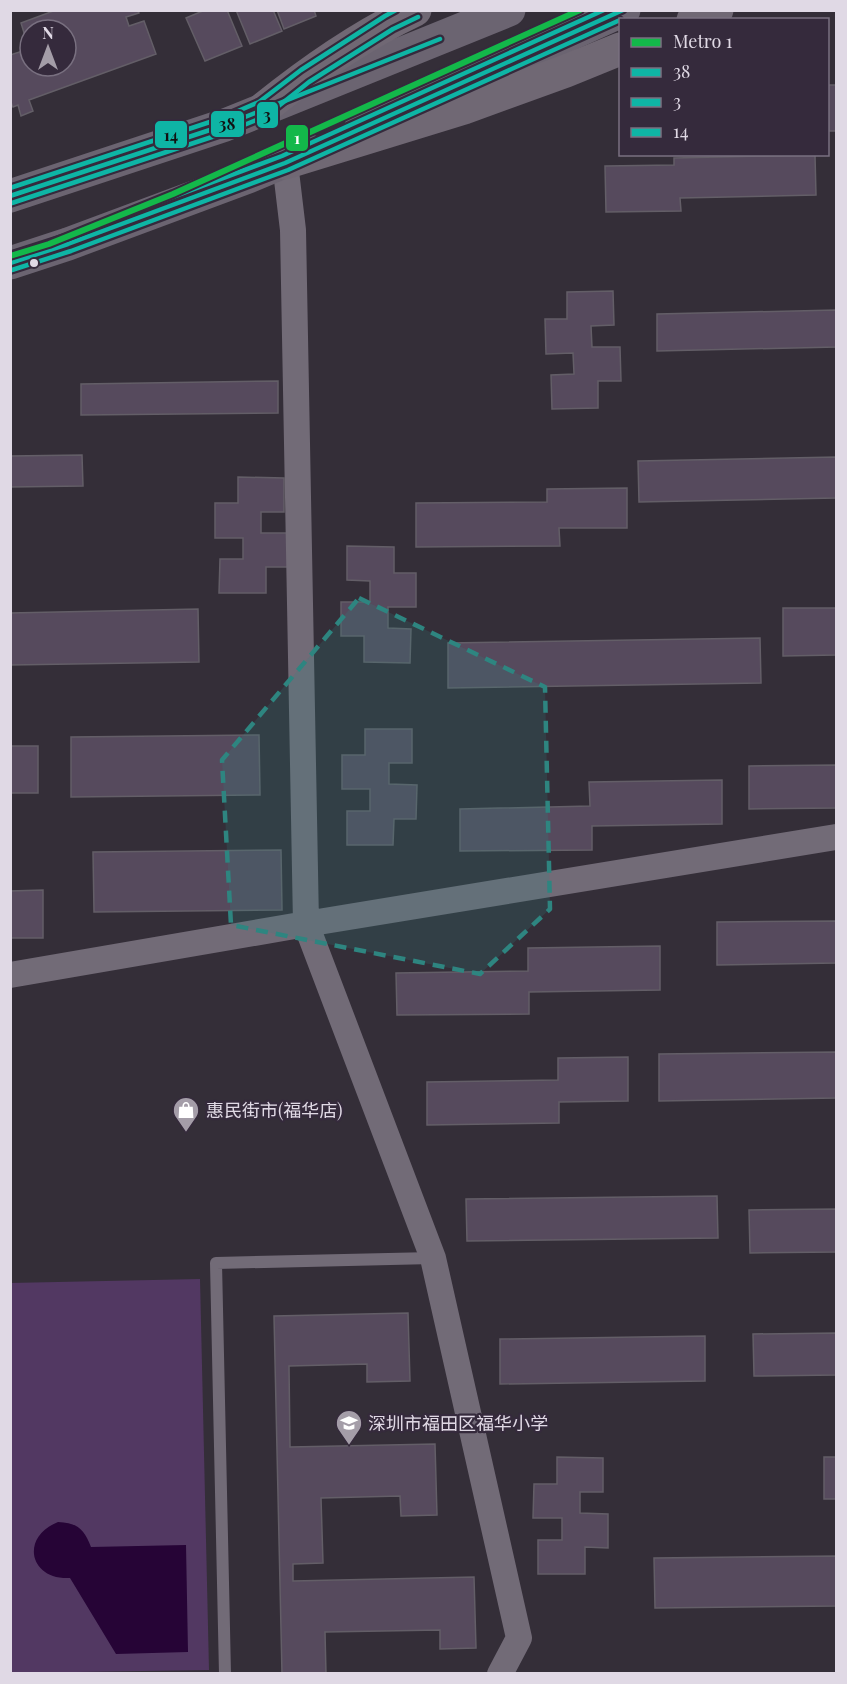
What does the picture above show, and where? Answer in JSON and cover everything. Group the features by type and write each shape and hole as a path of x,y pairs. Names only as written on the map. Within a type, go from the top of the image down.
{"highway":[{"path":"263,109 305,76 389,22 415,10"},
{"path":"698,18 717,10"},
{"path":"285,163 464,108 619,50"}],"main road":[{"path":"10,196 225,126 475,26 509,10"},
{"path":"10,263 68,244 285,163 624,10"}],"street":[{"path":"285,163 293,230 306,924 433,1258 519,1638 500,1674"},
{"path":"10,975 837,837"}],"lane":[{"path":"225,1674 216,1263 433,1258"}],"highlighted area":[{"path":"359,598 545,687 550,909 480,974 231,925 222,760"}],"shaded area":[{"path":"200,1279 209,1670 11,1673 10,1283"},
{"path":"58,1522 79,1528 91,1547 186,1545 188,1652 116,1654 70,1578 56,1577 45,1572 38,1565 34,1556 34,1547 38,1537"}],"building":[{"path":"56,10 138,10 139,13 126,17 129,26 144,21 156,54 29,100 33,111 21,116 18,105 13,107 10,100 10,55 18,52 18,78 78,78 78,18 34,18"},
{"path":"205,10 227,10 242,46 205,61 186,18"},
{"path":"236,10 273,10 282,31 250,44"},
{"path":"277,10 314,10 316,16 284,29"},
{"path":"829,85 836,85 836,131 829,131"},
{"path":"815,156 816,195 680,198 681,211 606,212 605,166 674,165 674,158"},
{"path":"613,291 614,325 591,326 592,347 620,347 621,381 598,381 598,408 552,409 551,375 574,374 573,353 546,354 545,319 567,319 567,292"},
{"path":"836,310 836,347 657,351 657,314"},
{"path":"278,381 278,413 81,415 81,384"},
{"path":"82,455 83,486 10,487 10,456"},
{"path":"836,457 836,498 639,502 638,461"},
{"path":"238,477 284,478 284,512 261,512 261,533 289,533 289,567 266,567 266,593 219,593 220,559 243,559 243,538 215,538 215,503 238,503"},
{"path":"627,488 627,528 559,528 560,546 416,547 416,503 547,502 547,489"},
{"path":"347,546 394,547 394,573 416,573 416,607 388,607 388,628 411,629 410,663 364,662 364,636 341,636 341,602 370,602 370,581 347,580"},
{"path":"783,608 836,608 836,655 783,656"},
{"path":"198,609 199,662 10,665 10,613"},
{"path":"760,638 761,683 448,688 448,643"},
{"path":"365,729 412,729 412,763 389,763 389,784 417,785 416,819 394,819 393,845 347,845 347,811 370,811 370,789 342,789 342,755 365,755"},
{"path":"259,735 260,795 71,797 71,737"},
{"path":"10,746 38,746 38,793 10,793"},
{"path":"836,765 836,808 749,809 749,766"},
{"path":"722,780 722,824 592,826 592,850 460,851 460,809 590,806 589,782"},
{"path":"281,850 282,910 94,912 93,852"},
{"path":"43,890 43,938 10,938 10,891"},
{"path":"836,921 836,963 717,965 717,922"},
{"path":"660,946 660,990 529,992 529,1014 397,1015 396,973 528,971 528,948"},
{"path":"836,1052 836,1098 659,1101 659,1054"},
{"path":"628,1057 628,1101 559,1102 559,1123 427,1125 427,1082 558,1080 558,1058"},
{"path":"717,1196 718,1238 467,1241 466,1199"},
{"path":"836,1209 836,1252 750,1253 749,1210"},
{"path":"408,1313 410,1381 367,1382 367,1364 289,1366 290,1447 435,1444 437,1515 401,1516 400,1496 321,1498 323,1563 293,1564 293,1581 474,1577 476,1648 440,1649 440,1630 325,1632 326,1674 282,1674 274,1316"},
{"path":"836,1333 836,1375 754,1376 753,1334"},
{"path":"705,1336 705,1381 500,1384 500,1339"},
{"path":"557,1457 603,1458 603,1492 580,1492 580,1513 608,1514 608,1548 585,1547 585,1574 538,1574 538,1540 562,1540 562,1518 533,1518 534,1484 557,1484"},
{"path":"824,1457 836,1457 836,1499 824,1499"},
{"path":"836,1556 836,1606 655,1608 654,1558"}],"metro line":[{"name":"1","path":"10,256 49,244 173,194 580,10"}],"transit line":[{"name":"14","path":"10,188 222,118 259,102 301,70 396,10"},
{"name":"14","path":"10,255 66,237 282,156 604,10"},
{"name":"38","path":"10,263 68,244 285,163 623,10"},
{"name":"3","path":"12,203 227,132 266,116 309,82 393,29 418,17"},
{"name":"3","path":"12,270 71,251 288,170 619,20"},
{"name":"38","path":"10,196 225,125 440,39"}],"place":[{"name":"惠民街市(福华店)","path":"186,1133"},
{"name":"深圳市福田区福华小学","path":"349,1446"}]}
